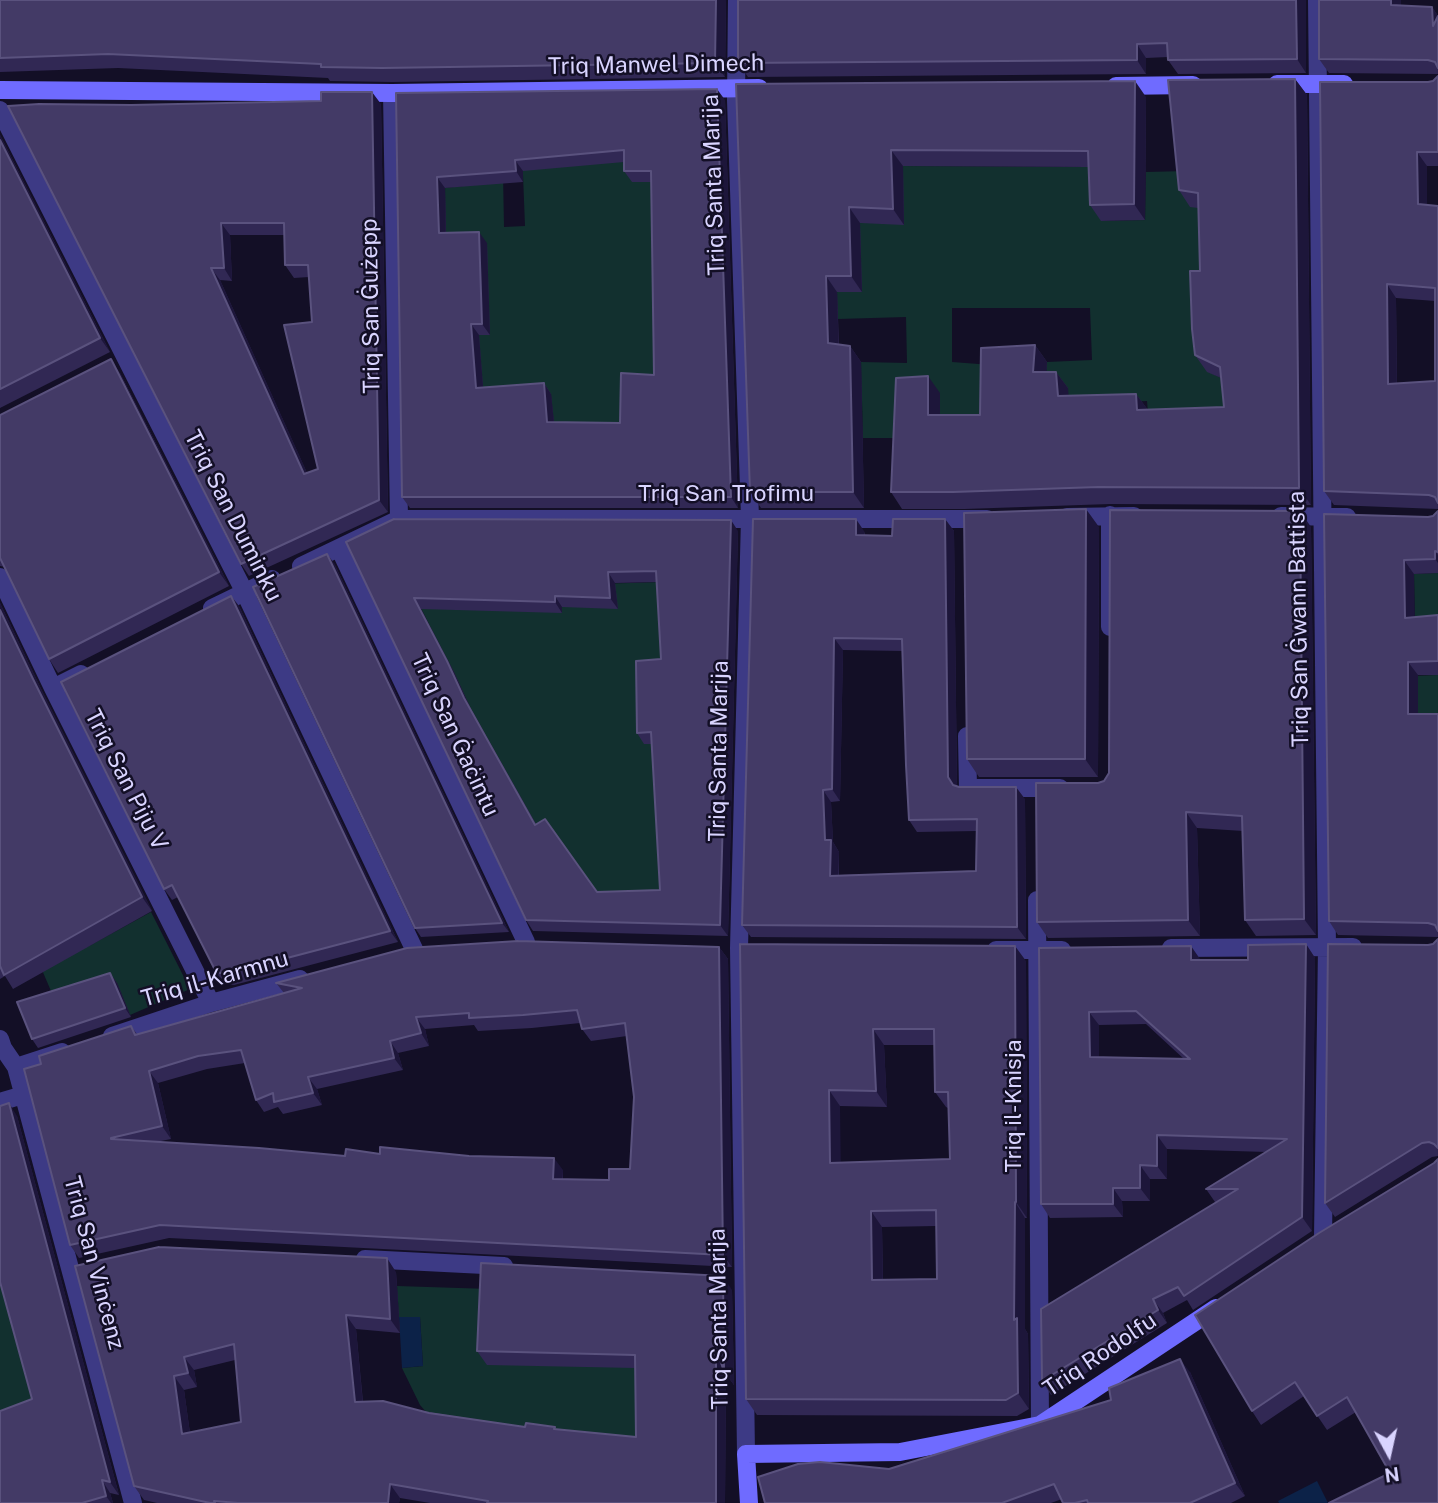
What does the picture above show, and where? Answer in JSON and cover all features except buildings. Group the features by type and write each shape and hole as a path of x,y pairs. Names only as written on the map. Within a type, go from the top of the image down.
{"street":[{"name":"Triq Santa Marija","path":"737,0 736,89 750,518 739,948 735,1278 749,1503"},
{"name":"Triq San Ġwann Battista","path":"1317,0 1327,946 1323,1237"},
{"path":"1262,84 1357,84"},
{"path":"1096,86 1206,85"},
{"name":"Triq Manwel Dimech","path":"0,90 392,93 773,88"},
{"name":"Triq San Ġużepp","path":"392,93 399,519"},
{"name":"Triq San Duminku","path":"0,110 120,360 244,592 414,950"},
{"path":"1110,516 1110,638"},
{"path":"1044,517 1150,516"},
{"path":"1270,516 1361,517"},
{"name":"Triq San Trofimu","path":"197,616 399,519 750,518 965,527 1005,519"},
{"name":"Triq San Ġaċintu","path":"339,548 527,943"},
{"name":"Triq San Piju V","path":"0,577 211,1003"},
{"path":"53,688 101,664"},
{"path":"967,721 968,788 1036,794 1073,788"},
{"name":"Triq il-Knisja","path":"1037,882 1040,1425"},
{"path":"1148,948 1368,947"},
{"path":"984,950 1079,949"},
{"name":"Triq il-Karmnu","path":"16,1068 211,1003 312,976"},
{"name":"Triq San Vinċenz","path":"0,1039 16,1068 77,1269 132,1503"},
{"path":"0,1102 23,1095"},
{"path":"345,1258 523,1267"},
{"name":"Triq Rodolfu","path":"746,1454 900,1452 1040,1425 1232,1297"}],"green space":[{"path":"521,124 632,161 659,182 661,381 627,432 555,433 551,394 471,400 446,244 445,188 463,186 503,173 504,227 525,226"},
{"path":"903,166 1099,167 1102,221 1145,220 1146,172 1187,171 1209,210 1207,371 1232,379 1245,403 1149,426 1147,401 1127,402 1128,420 1045,388 1047,362 1092,360 1090,308 952,308 952,362 992,365 992,431 940,431 939,393 905,438 863,438 861,362 907,363 906,317 838,319 837,292 862,292 836,241"},
{"path":"1438,573 1438,630 1415,632 1414,574"},
{"path":"663,582 669,670 645,744 659,743 667,901 595,904 542,836 471,709 410,586"},
{"path":"1438,675 1438,777 1411,754 1411,676"},
{"path":"151,912 190,989 130,1015 117,983 80,983 51,991 36,956 89,946"},
{"path":"0,1268 41,1412 0,1427"},
{"path":"397,1286 490,1289 645,1341 646,1451 439,1427 420,1405 402,1368 423,1366 420,1317 399,1317"}],"water":[{"path":"399,1317 420,1317 423,1366 402,1368"},
{"path":"1317,1481 1328,1503 1279,1503 1278,1501"}]}
